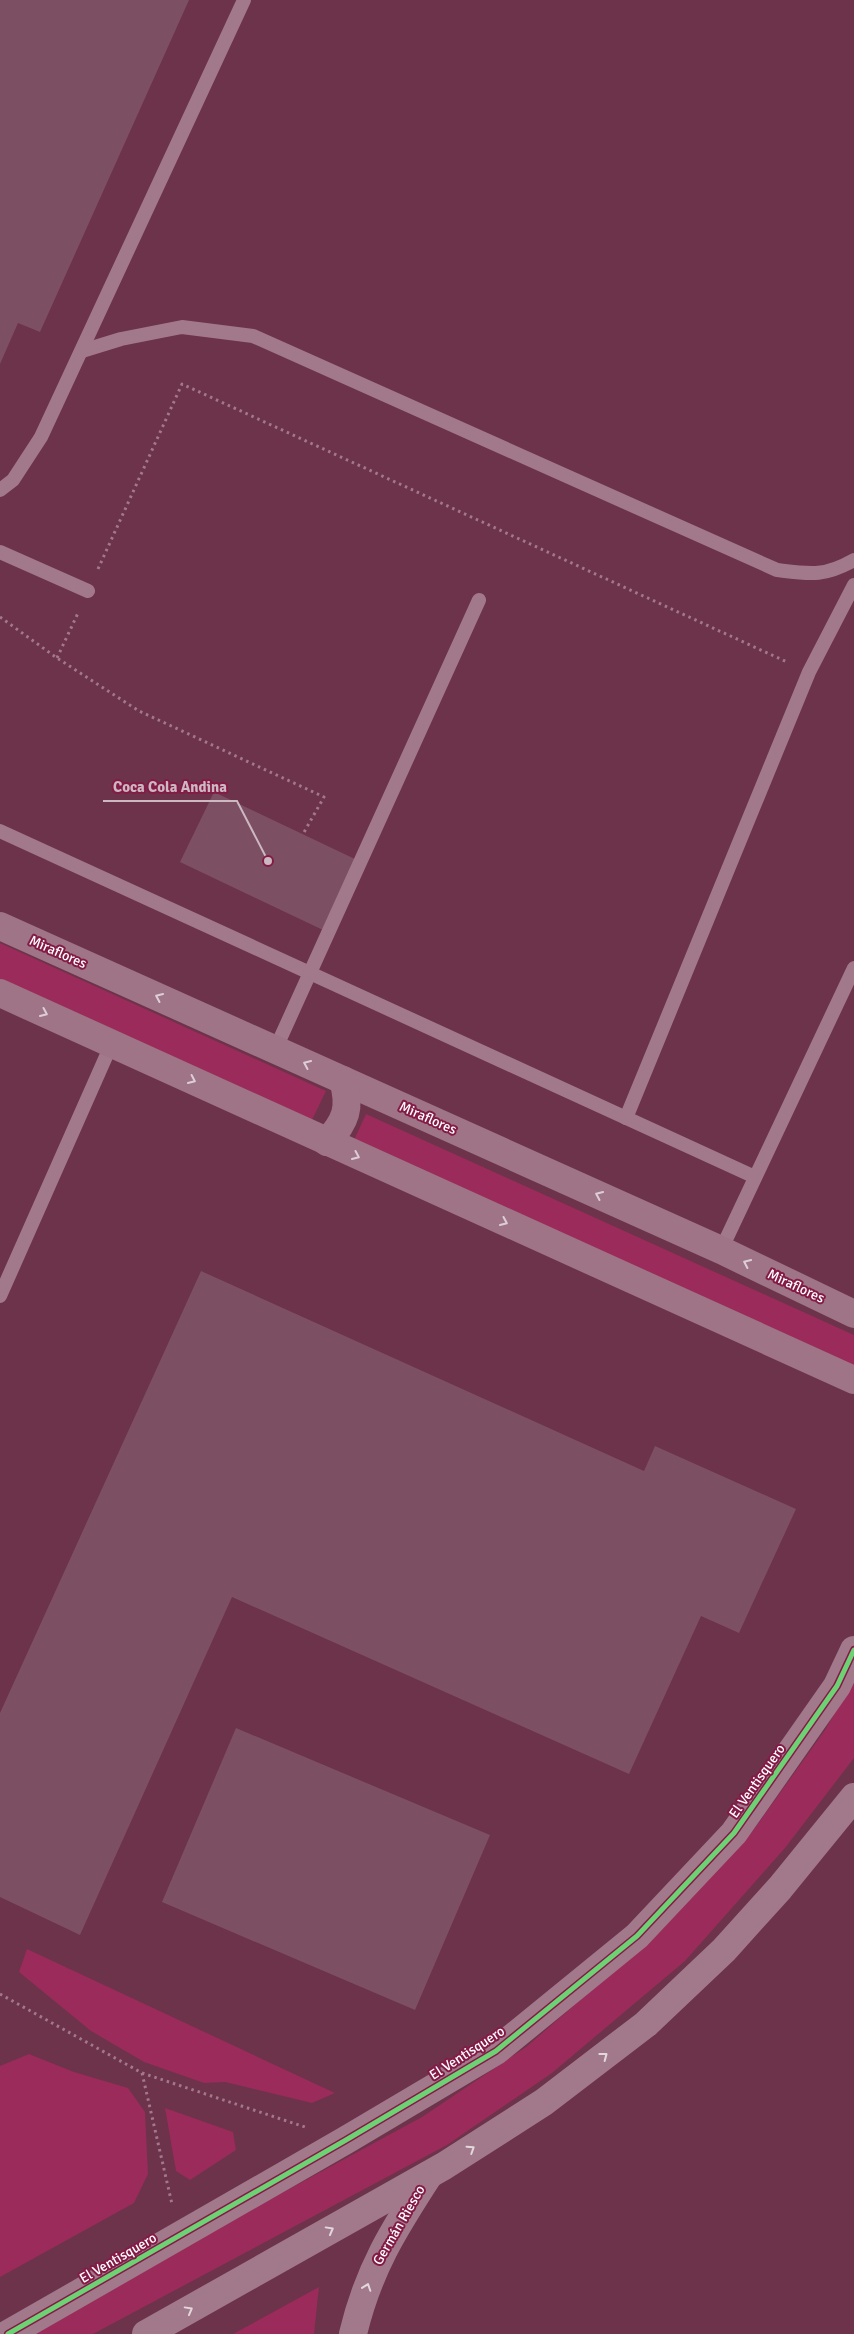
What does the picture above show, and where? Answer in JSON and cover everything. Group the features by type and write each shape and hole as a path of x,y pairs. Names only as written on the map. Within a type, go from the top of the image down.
{"main road":[{"name":"Miraflores","path":"0,926 720,1250 854,1314"},
{"path":"0,993 854,1380"},
{"path":"326,1142 341,1127 346,1111 347,1096 342,1080"}],"street":[{"name":"El Ventisquero","path":"8,2334 346,2140 496,2051 636,1936 734,1833 837,1686 854,1650"},
{"path":"146,2334 429,2175 544,2102 646,2024 724,1950 780,1888 854,1797"},
{"name":"Germán Riesco","path":"353,2334 371,2275 387,2241 429,2175"}],"lane":[{"path":"0,490 13,480 42,437 244,0"},
{"path":"82,351 121,339 182,327 253,336 777,570 814,575 839,569 854,560"},
{"path":"0,552 88,591"},
{"path":"626,1118 809,672 854,585"},
{"path":"275,1050 479,600"},
{"path":"0,831 755,1177"},
{"path":"720,1250 854,968"},
{"path":"0,1296 112,1043"}],"path":[{"path":"57,658 182,384 809,672"},
{"path":"0,617 57,658 139,711 324,797 303,834"},
{"path":"0,1994 142,2073 346,2140"},
{"path":"142,2073 172,2198 172,2240"}],"shaded area":[{"path":"0,943 326,1091 310,1124 0,983"},
{"path":"366,1114 854,1335 854,1369 353,1142"},
{"path":"854,1679 854,1758 785,1848 685,1961 552,2073 447,2145 93,2334 26,2334 51,2318 422,2117 526,2047 652,1938 752,1832 825,1730"},
{"path":"27,1949 335,2093 312,2103 225,2082 204,2083 144,2062 91,2031 19,1972"},
{"path":"29,2054 74,2072 128,2088 145,2112 148,2174 134,2203 0,2277 0,2066"},
{"path":"165,2108 233,2132 236,2150 190,2180 176,2171"},
{"path":"319,2287 314,2334 233,2334"}],"building":[{"path":"0,0 189,0 40,332 18,323 0,364"},
{"path":"214,792 357,860 323,930 180,862"},
{"path":"201,1271 644,1471 655,1446 796,1509 739,1633 701,1616 629,1774 232,1597 80,1935 0,1897 0,1713"},
{"path":"236,1728 490,1835 415,2010 162,1902"}],"cycle path":[{"path":"8,2334 346,2140 496,2051 637,1936 734,1833 837,1686 854,1650"}],"place":[{"name":"Coca Cola Andina","path":"268,861"}]}
